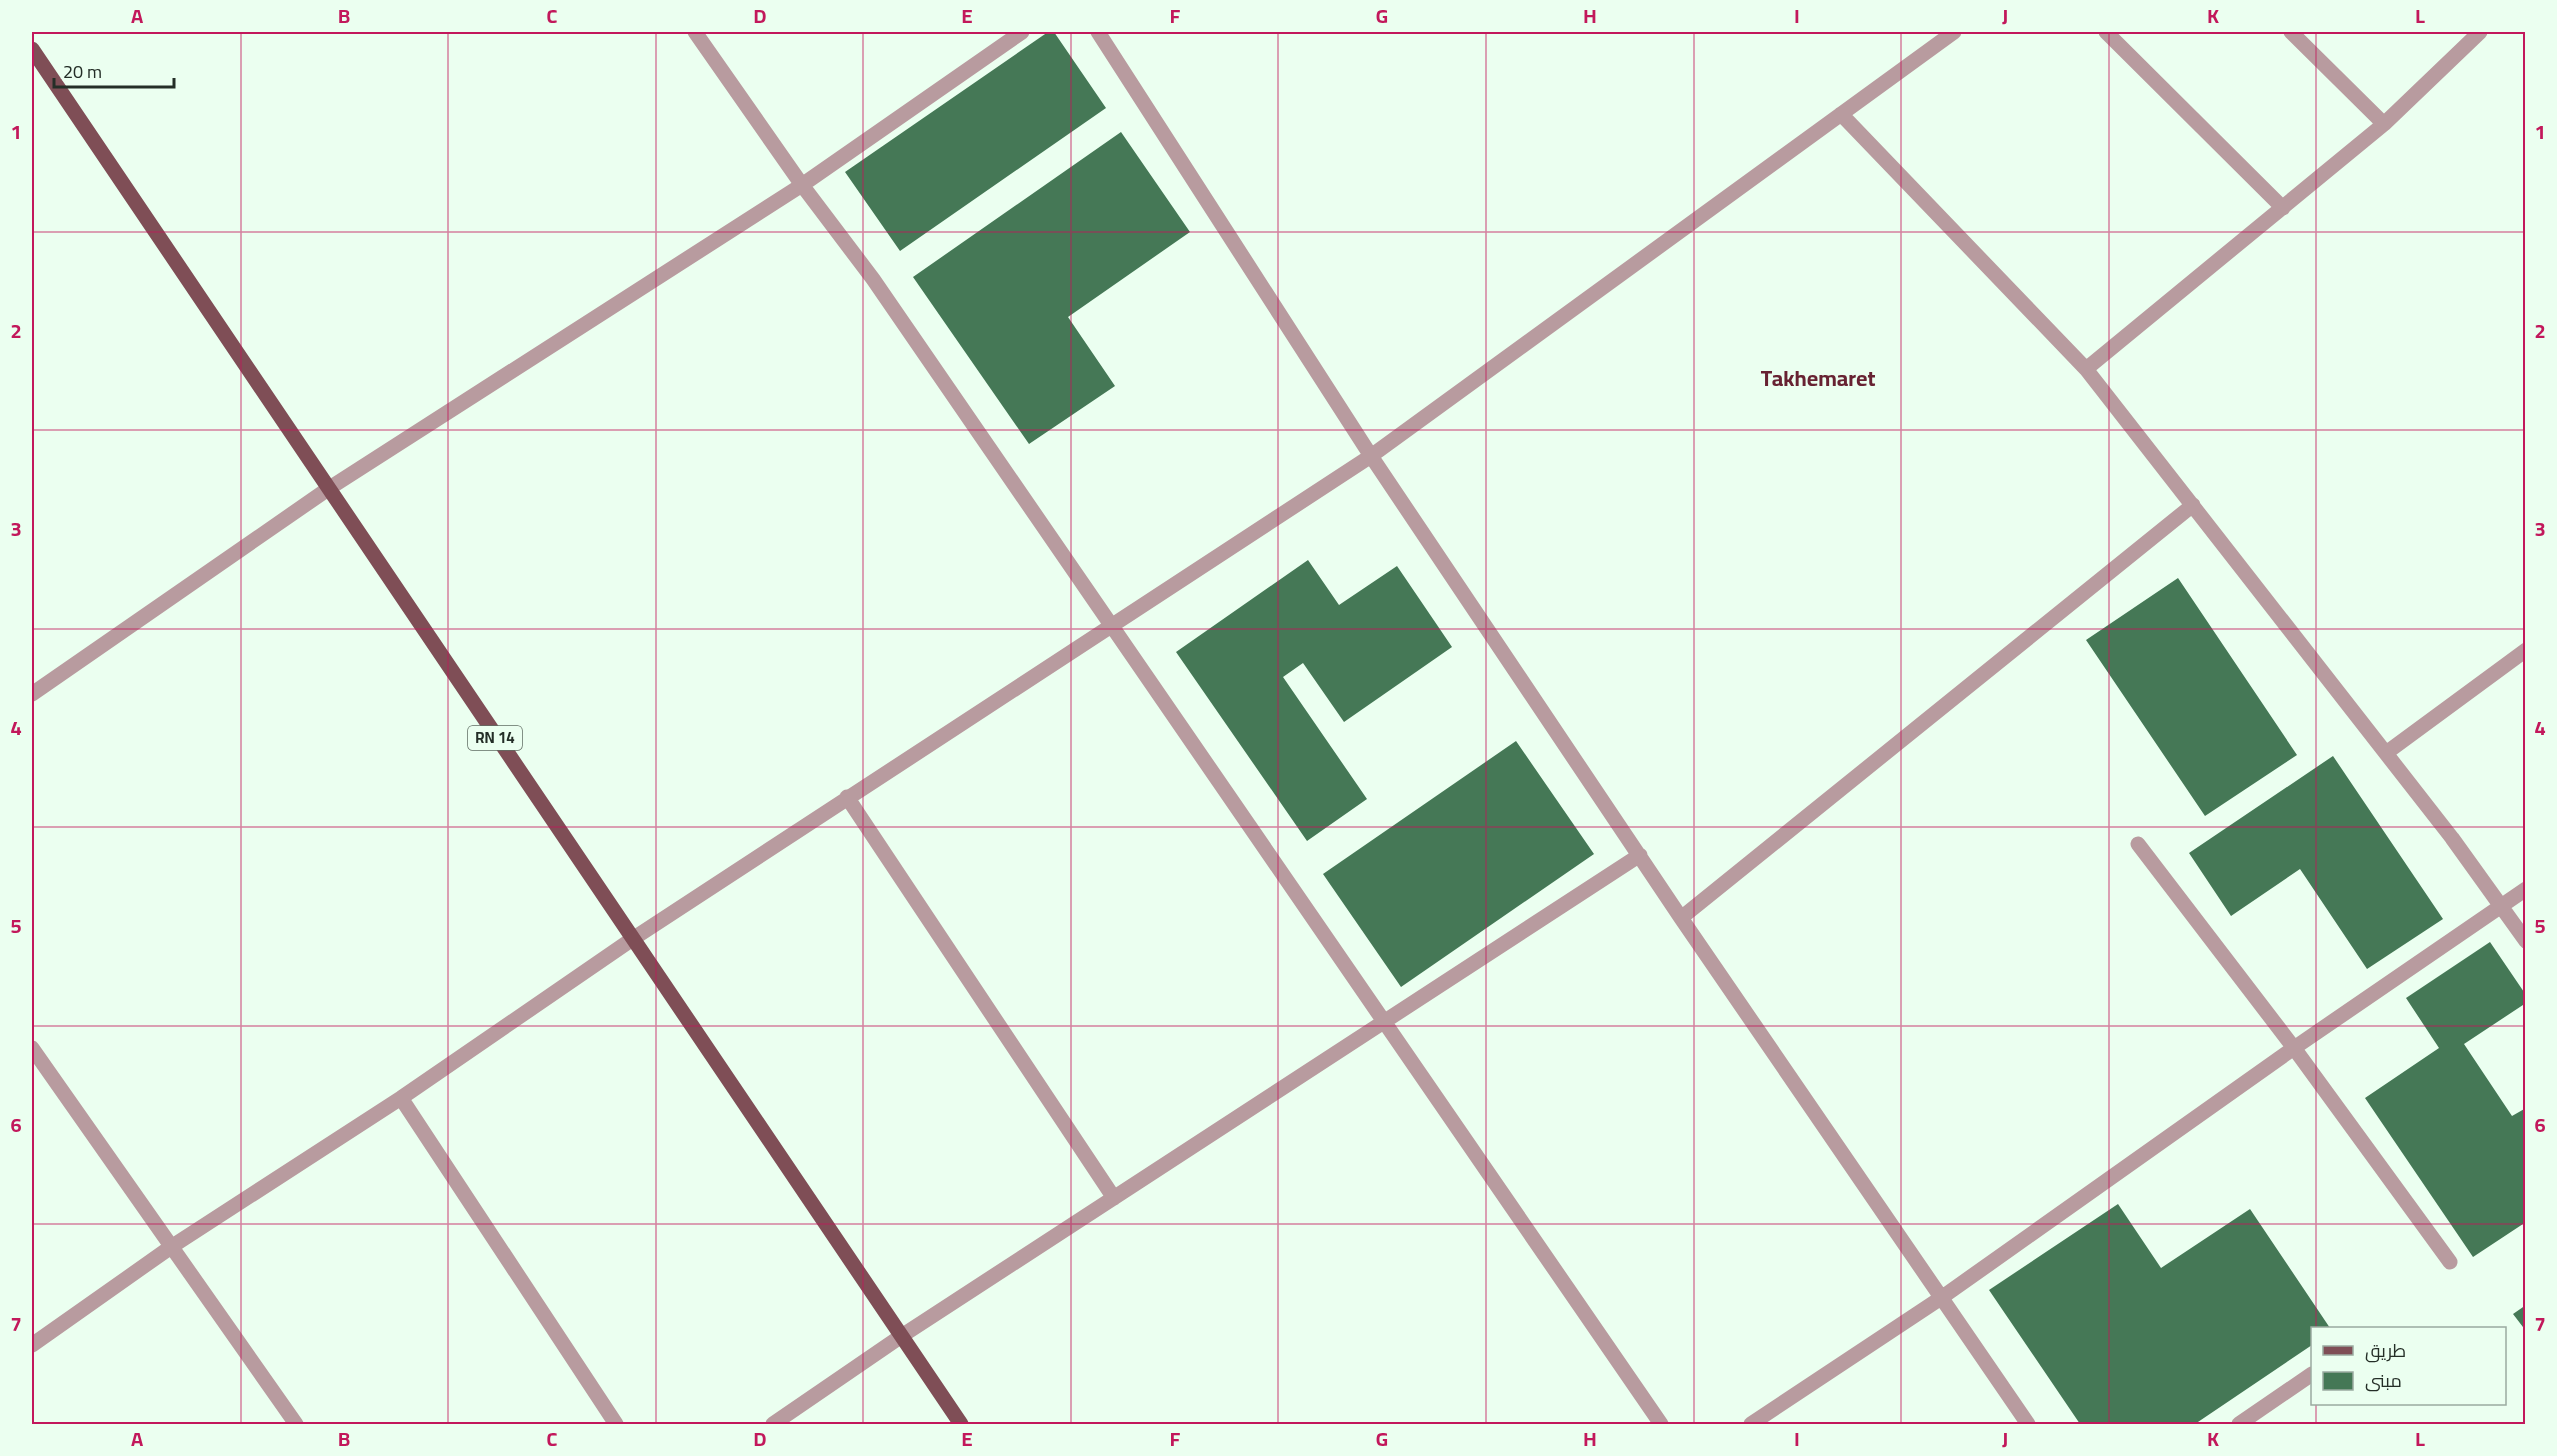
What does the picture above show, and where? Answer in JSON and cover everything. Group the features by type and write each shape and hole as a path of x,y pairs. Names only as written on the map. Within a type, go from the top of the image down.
{"main road":[{"name":"RN 14","path":"32,49 960,1425"}],"street":[{"path":"695,32 802,185 873,279 1661,1425"},
{"path":"32,694 328,489 802,185 1022,32"},
{"path":"1098,32 1371,456 1681,918 2028,1425"},
{"path":"32,1345 171,1247 401,1098 631,940 847,797 1113,627 1371,456 1954,32"},
{"path":"2106,32 2283,208"},
{"path":"2291,32 2384,124"},
{"path":"2086,369 2384,124 2480,32"},
{"path":"1841,114 2086,369 2386,753 2526,941"},
{"path":"1681,918 2193,505"},
{"path":"2386,753 2526,650"},
{"path":"847,797 1114,1198"},
{"path":"2138,844 2294,1048 2450,1262"},
{"path":"773,1425 900,1337 1640,855"},
{"path":"1751,1425 1941,1298 2294,1048 2526,889"},
{"path":"32,1048 296,1425"},
{"path":"401,1098 616,1425"},
{"path":"2239,1425 2311,1375"}],"building":[{"path":"1048,32 1054,32 1106,108 900,251 845,172"},
{"path":"1121,132 1190,232 1068,317 1115,386 1029,444 913,277"},
{"path":"1308,560 1339,605 1397,566 1452,647 1344,722 1303,663 1283,677 1367,799 1307,841 1176,652"},
{"path":"2178,578 2297,755 2205,816 2086,640"},
{"path":"1516,741 1594,854 1401,987 1323,874"},
{"path":"2333,756 2443,919 2367,969 2300,869 2231,916 2189,853"},
{"path":"2490,942 2526,995 2526,1003 2464,1044 2512,1116 2526,1108 2526,1222 2473,1257 2365,1098 2439,1048 2406,998"},
{"path":"2118,1204 2161,1268 2250,1209 2329,1327 2311,1327 2311,1346 2195,1424 2080,1424 1989,1290"},
{"path":"2526,1305 2526,1331 2513,1314"}],"district":[{"name":"Takhemaret","path":"1818,378"}]}
